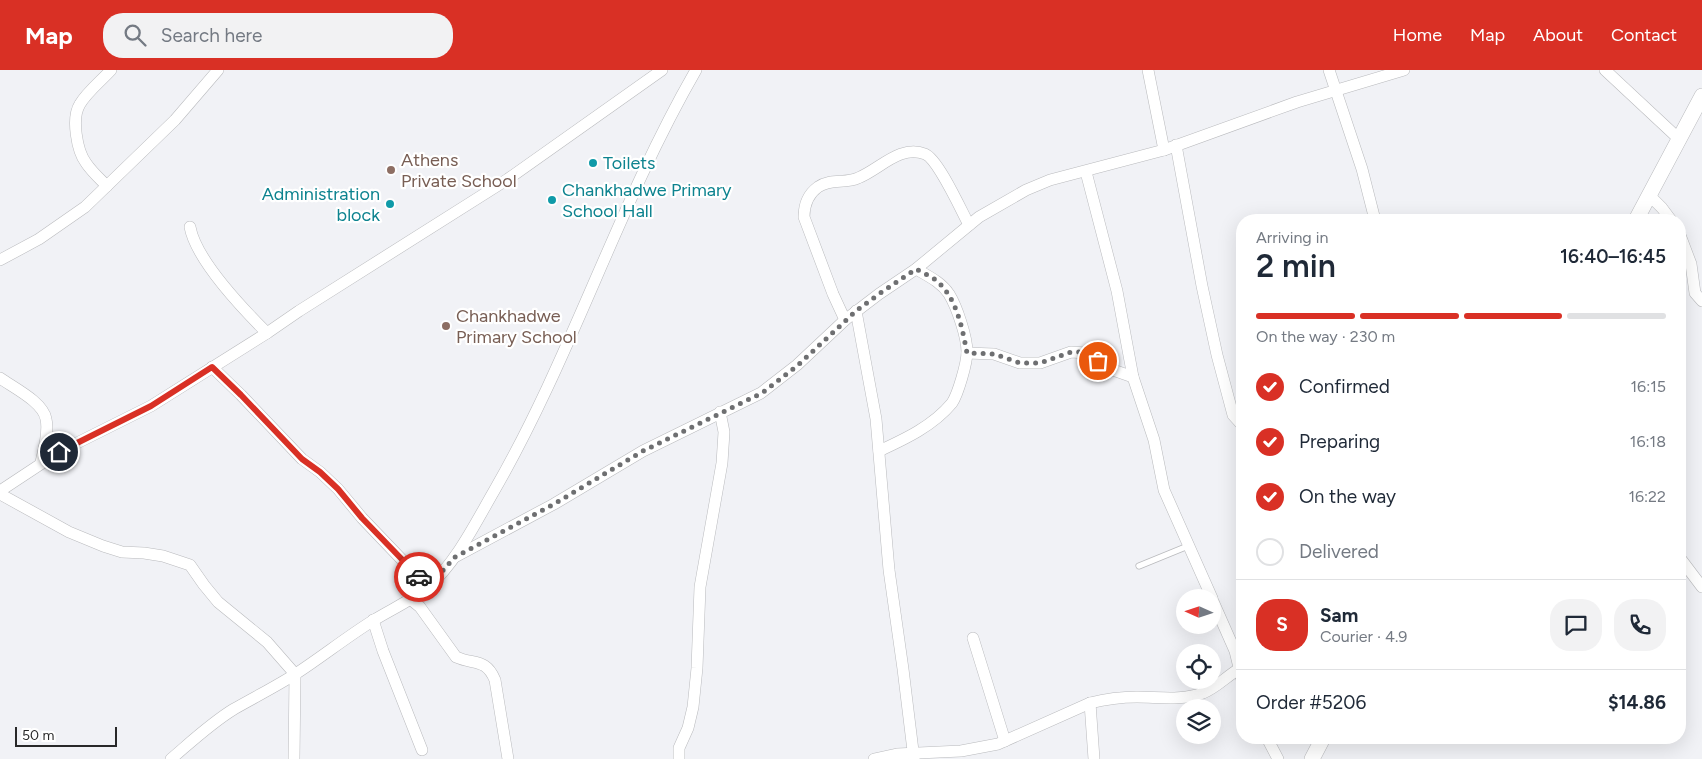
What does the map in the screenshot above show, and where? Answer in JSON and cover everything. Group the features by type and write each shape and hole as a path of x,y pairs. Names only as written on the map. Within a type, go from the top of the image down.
{"street":[{"path":"107,186 82,157 75,120 80,104 111,70"},
{"path":"0,260 39,239 85,207 175,120 218,70"},
{"path":"294,759 295,674 267,642 218,602 204,586 190,565 163,556 122,552 103,546 69,532 0,493 41,462 151,406 508,180 662,70"},
{"path":"171,759 199,734 232,710 295,674 373,620 428,587 455,557 532,422 556,372 615,233 676,105 696,70"},
{"path":"1148,70 1164,150"},
{"path":"1329,70 1362,169 1373,214"},
{"path":"455,557 554,504 643,451 762,393 797,366 856,311 916,269 987,212 1026,190 1050,180 1164,150 1336,89 1404,70"},
{"path":"1605,70 1679,139"},
{"path":"1640,214 1702,96"},
{"path":"1176,145 1202,286 1217,355 1233,415 1236,418"},
{"path":"845,320 833,294 804,217 804,206 809,196 817,188 827,182 849,181 859,178 899,154 913,151 926,154 935,162 969,225"},
{"path":"1086,172 1117,291 1133,377 1154,440 1164,490 1208,589"},
{"path":"1650,196 1666,214"},
{"path":"190,227 198,250 245,311 267,333"},
{"path":"1686,251 1691,264 1694,293 1702,301"},
{"path":"879,451 915,434 935,419 952,402 961,380 967,353 961,323 949,294 935,280 916,269"},
{"path":"856,311 875,410 889,570 913,756"},
{"path":"967,353 994,354 1020,363 1040,363 1071,352 1086,352 1113,370 1133,377"},
{"path":"212,367 302,459 320,472 338,489 362,518 428,587"},
{"path":"0,378 37,404 43,411 47,420 41,462"},
{"path":"678,759 679,748 688,728 693,707 697,668 700,588 722,463 724,432 720,412"},
{"path":"1686,566 1702,587"},
{"path":"409,598 420,607 456,657 479,662 491,670 508,759"},
{"path":"1221,615 1236,643"},
{"path":"373,620 383,651 422,750"},
{"path":"973,638 1005,741"},
{"path":"874,759 897,754 913,756 961,751 1005,741 1090,703 1104,699 1122,697 1170,699 1189,697 1204,692 1236,676"},
{"path":"1090,703 1094,759"},
{"path":"1270,744 1278,759"},
{"path":"1312,759 1320,744"}],"lane":[{"path":"1139,566 1188,546"}],"way so far":[{"path":"419,577 428,587 455,557 554,504 643,451 762,393 797,366 856,311 916,269 935,280 949,294 961,323 967,353 994,354 1020,363 1040,363 1071,352 1086,352 1098,361"}],"place":[{"name":"Toilets","path":"593,163"},
{"name":"Athens Private School","path":"391,170"},
{"name":"Chankhadwe Primary School Hall","path":"552,200"},
{"name":"Administration block","path":"390,204"},
{"name":"Chankhadwe Primary School","path":"446,326"}],"route":[{"path":"59,452 151,406 212,367 302,459 320,472 338,489 362,518 419,577"}]}
